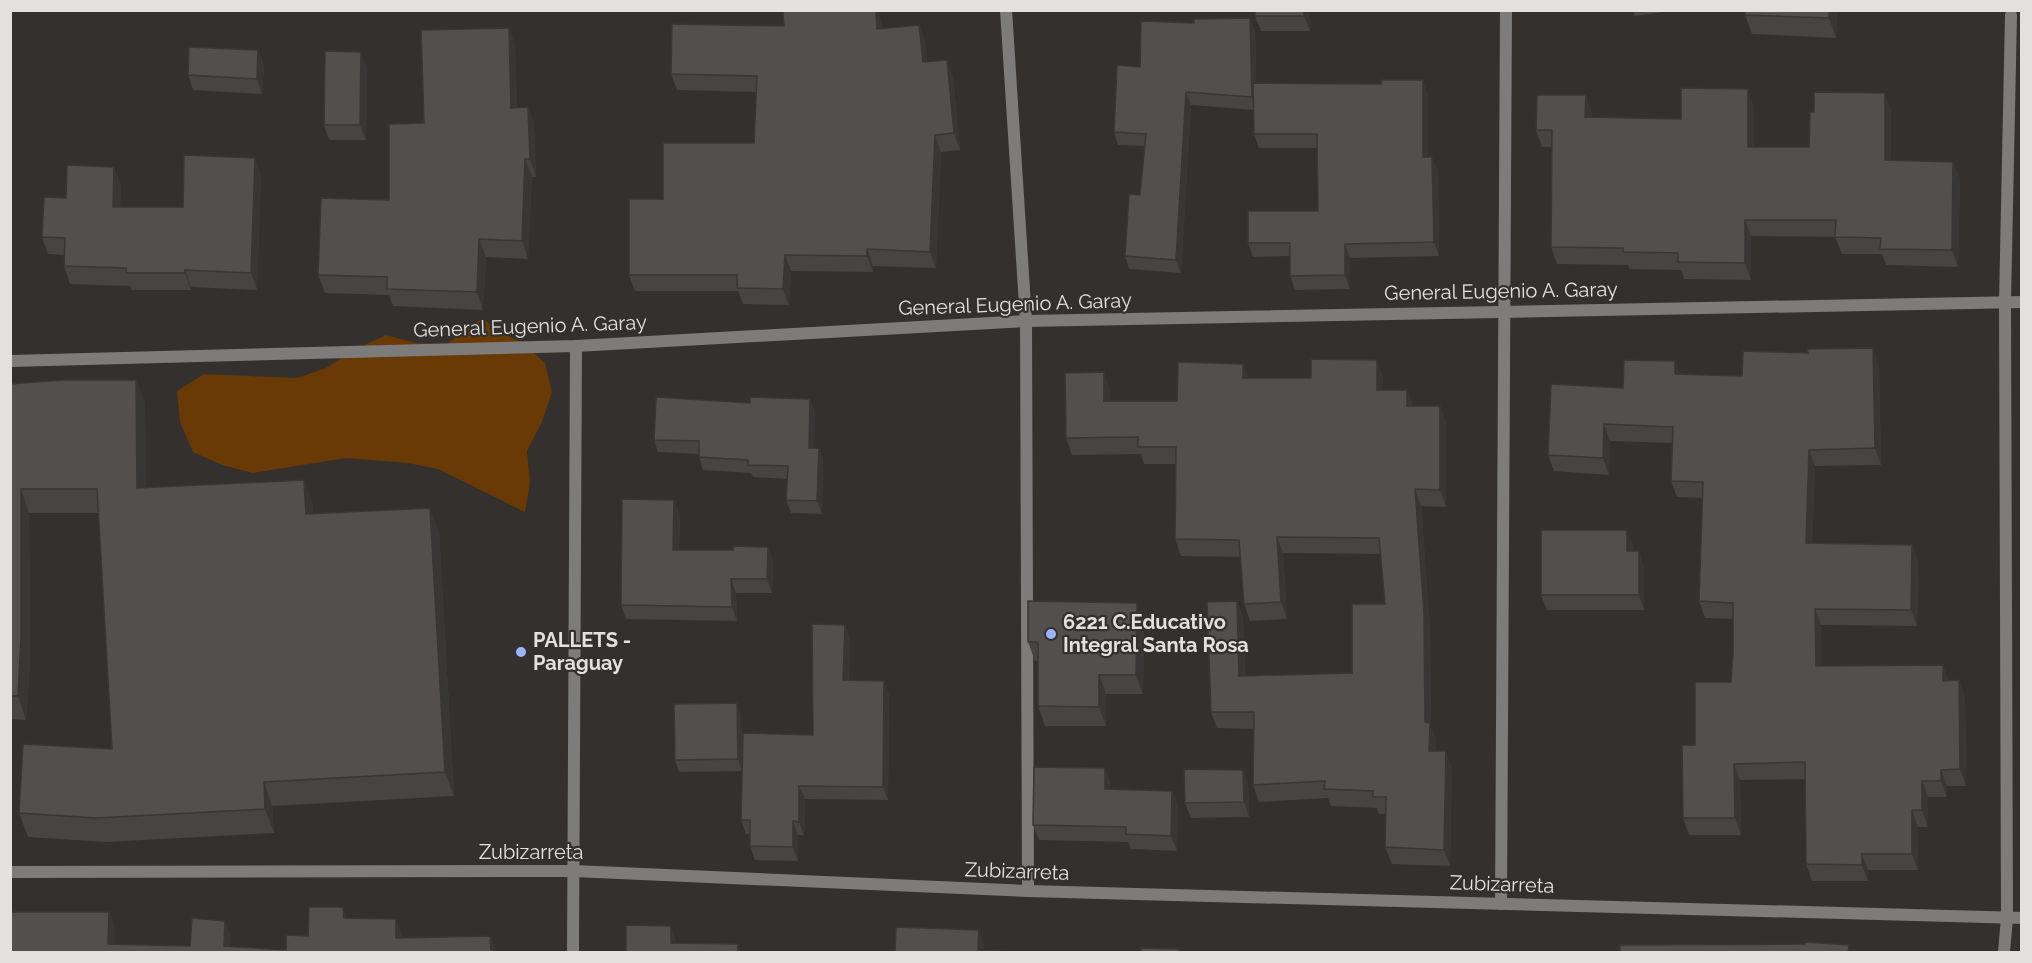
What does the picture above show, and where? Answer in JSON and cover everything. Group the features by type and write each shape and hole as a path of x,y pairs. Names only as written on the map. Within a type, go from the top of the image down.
{"street":[{"path":"1006,10 1026,321 1028,891"},
{"path":"1501,904 1506,10"},
{"path":"2004,952 2007,918 2005,302 2011,15"},
{"name":"General Eugenio A. Garay","path":"10,361 576,346 1026,321 1503,310 2022,302"},
{"path":"573,952 576,346"},
{"name":"Zubizarreta","path":"10,872 574,871 1028,891 2022,918"}],"shaded area":[{"path":"483,317 496,331 524,343 545,363 552,392 542,422 527,451 530,483 525,512 438,469 408,463 346,458 253,473 222,465 193,452 180,422 177,391 204,374 297,378 326,368 354,350 386,335 416,343 447,344"}],"building":[{"path":"783,10 876,10 877,29 919,25 923,62 947,60 954,133 935,135 930,252 867,249 867,256 785,255 783,289 737,288 737,275 629,275 629,199 663,199 663,143 754,143 757,76 671,74 672,24 784,26"},
{"path":"1255,10 1304,10 1304,16 1255,16"},
{"path":"1745,10 1829,10 1829,18 1745,15"},
{"path":"1250,18 1252,97 1186,92 1176,260 1125,256 1129,194 1140,195 1146,134 1114,132 1117,65 1140,67 1141,21 1194,23 1194,19"},
{"path":"509,28 511,108 528,107 530,159 525,159 522,241 479,239 477,292 387,289 387,277 318,275 321,198 389,200 389,124 424,123 421,30"},
{"path":"189,47 258,50 257,79 188,75"},
{"path":"325,51 361,52 360,125 324,125"},
{"path":"1381,80 1423,80 1423,157 1432,157 1434,242 1345,244 1345,275 1290,276 1290,243 1248,243 1248,211 1318,211 1317,134 1254,134 1253,83 1381,84"},
{"path":"1681,88 1748,89 1748,147 1809,147 1810,112 1814,112 1814,92 1885,93 1885,160 1953,162 1952,250 1880,249 1881,238 1835,237 1836,220 1745,220 1745,263 1678,262 1678,253 1623,252 1623,248 1551,247 1552,130 1536,130 1537,95 1586,95 1585,117 1681,119"},
{"path":"184,155 255,158 251,273 185,270 185,273 126,273 126,268 64,266 65,238 42,237 44,197 66,198 67,165 114,167 113,207 183,207"},
{"path":"1873,348 1875,448 1809,450 1806,543 1912,545 1911,610 1815,609 1816,666 1943,665 1943,681 1959,680 1960,769 1941,770 1941,781 1922,781 1922,810 1912,810 1912,854 1862,854 1862,865 1806,864 1805,762 1734,764 1735,818 1683,818 1682,745 1695,745 1695,682 1731,682 1733,654 1733,603 1699,601 1703,482 1671,481 1673,427 1604,424 1603,458 1548,455 1551,384 1623,388 1624,360 1675,361 1675,374 1742,376 1743,351 1808,353 1807,349"},
{"path":"1311,359 1377,360 1377,390 1407,390 1407,406 1440,406 1440,490 1415,489 1424,612 1425,722 1430,723 1429,751 1446,751 1444,850 1385,847 1386,797 1373,797 1373,791 1324,789 1325,781 1253,785 1254,712 1211,712 1207,602 1237,601 1239,676 1352,673 1352,604 1385,604 1379,538 1277,537 1281,602 1244,604 1239,540 1175,539 1176,447 1138,447 1138,437 1066,438 1065,373 1104,372 1104,401 1177,401 1178,362 1243,364 1243,378 1311,378"},
{"path":"63,380 136,380 137,488 304,480 306,514 430,508 445,772 264,782 265,809 97,818 19,813 23,744 112,749 97,489 21,489 21,638 18,696 10,696 10,384"},
{"path":"656,397 750,403 750,397 810,399 809,448 819,448 817,501 786,500 788,466 748,465 748,460 699,457 699,441 654,440"},
{"path":"622,499 674,500 673,550 733,550 733,546 768,547 767,579 731,579 732,607 621,605"},
{"path":"1541,530 1627,530 1627,551 1639,551 1639,595 1541,595"},
{"path":"1028,601 1137,603 1136,675 1099,675 1099,707 1038,706 1038,642 1028,642"},
{"path":"812,624 845,625 843,680 884,681 883,787 799,786 799,822 793,821 793,847 750,846 750,820 741,820 743,733 813,735"},
{"path":"737,703 738,759 675,760 674,704"},
{"path":"1034,767 1105,768 1105,789 1172,791 1171,836 1126,834 1126,827 1033,825"},
{"path":"1184,769 1243,770 1244,802 1185,803"},
{"path":"309,907 343,907 344,918 396,919 396,938 490,936 491,952 10,952 10,912 109,912 108,944 190,946 192,918 225,921 224,946 286,950 286,935 308,936"},
{"path":"626,925 671,926 671,943 738,944 738,952 626,952"},
{"path":"896,927 979,930 978,950 1012,952 895,952"},
{"path":"1805,942 1849,945 1848,952 1620,952 1620,945 1805,944"},
{"path":"1141,948 1179,949 1179,952 1141,952"}],"place":[{"name":"6221 C.Educativo Integral Santa Rosa","path":"1051,634"},
{"name":"PALLETS - Paraguay","path":"521,652"}]}
